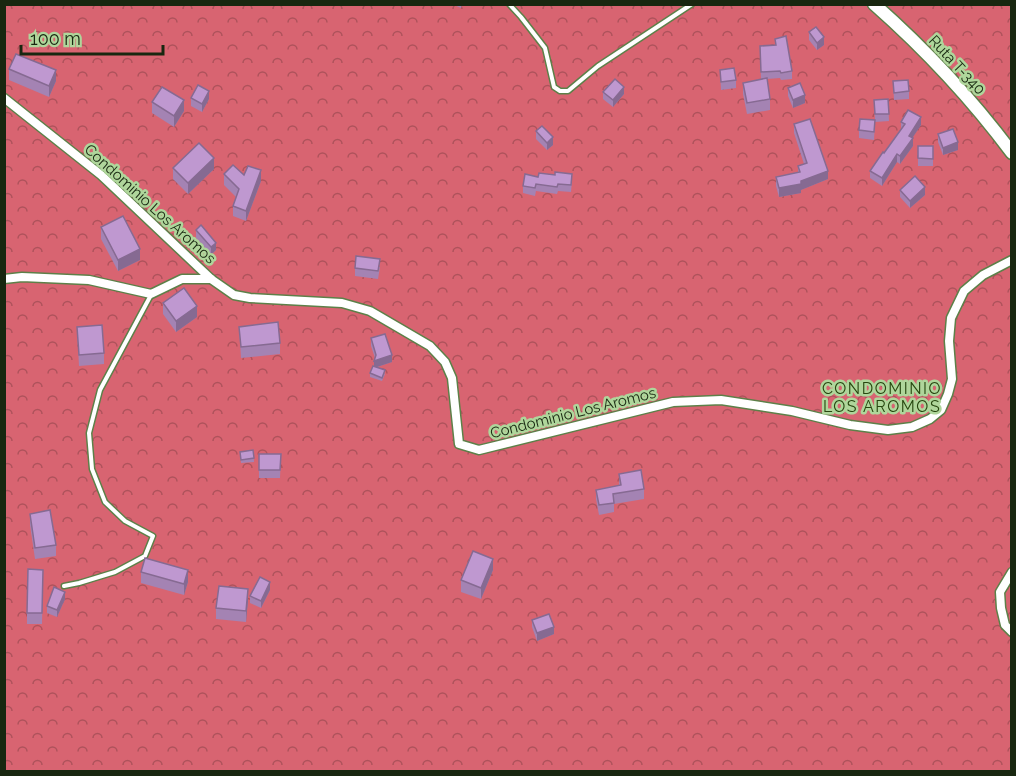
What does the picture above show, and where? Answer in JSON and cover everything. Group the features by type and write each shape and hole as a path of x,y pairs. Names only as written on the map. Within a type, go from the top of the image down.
{"street":[{"name":"Ruta T-340","path":"874,4 937,63 979,111 1011,153"},
{"name":"Condominio Los Aromos","path":"4,98 101,175 211,279 234,294 250,298 342,303 370,311 430,346 445,362 452,378 459,444 479,450 673,402 721,400 792,411 850,425 888,430 912,427 930,419 941,410 948,394 952,379 949,341 951,318 964,291 983,275 1011,260"},
{"path":"4,279 89,280 151,294 182,279 211,279"},
{"path":"1011,572 1000,592 1005,625 1011,632"}],"lane":[{"path":"509,4 545,48 554,87 560,91 568,91 598,66 692,4"},
{"path":"64,585 115,572 145,556 153,536 125,521 105,502 92,469 89,433 100,390 151,294"}],"green space":[{"path":"5,5 1011,5 1011,771 5,772"}],"building":[{"path":"816,27 824,37 817,43 809,32"},
{"path":"786,36 792,71 761,72 760,46 776,45 775,39"},
{"path":"16,54 56,70 49,86 9,69"},
{"path":"734,68 736,80 721,82 720,70"},
{"path":"767,78 770,99 747,103 743,83"},
{"path":"615,79 624,87 613,100 603,92"},
{"path":"908,80 909,91 894,93 893,81"},
{"path":"800,83 805,95 793,100 788,88"},
{"path":"198,85 209,91 202,104 191,98"},
{"path":"162,87 184,100 174,116 152,102"},
{"path":"888,99 889,114 875,114 874,100"},
{"path":"908,110 921,117 909,136 913,138 900,156 897,154 882,178 870,171 905,124 901,122"},
{"path":"810,119 828,171 801,181 801,184 779,188 776,177 800,172 798,166 807,163 794,124"},
{"path":"860,119 875,120 874,132 859,130"},
{"path":"542,126 553,137 547,143 536,131"},
{"path":"953,129 958,142 943,148 938,134"},
{"path":"199,143 214,158 188,183 173,168"},
{"path":"918,146 933,146 933,159 918,158"},
{"path":"233,165 244,175 248,166 261,170 246,211 233,206 239,189 224,174"},
{"path":"555,172 572,174 571,185 558,184 557,187 536,184 535,188 523,186 525,174 538,177 539,173 555,175"},
{"path":"915,176 925,187 910,201 900,190"},
{"path":"123,216 140,249 118,260 101,227"},
{"path":"201,225 216,243 211,247 196,230"},
{"path":"356,256 380,259 378,271 355,268"},
{"path":"184,288 197,306 176,321 163,303"},
{"path":"278,322 280,343 241,347 239,327"},
{"path":"102,325 104,353 79,355 77,327"},
{"path":"385,334 392,355 374,361 376,355 371,338"},
{"path":"373,366 385,370 382,378 370,373"},
{"path":"253,450 254,458 241,460 240,452"},
{"path":"259,454 281,454 280,470 259,470"},
{"path":"641,470 644,489 613,494 614,503 599,505 596,490 621,485 619,474"},
{"path":"50,510 56,545 35,548 30,514"},
{"path":"473,551 493,559 481,588 461,580"},
{"path":"145,558 188,570 184,584 141,572"},
{"path":"28,569 43,570 42,613 27,613"},
{"path":"260,577 270,582 261,601 250,596"},
{"path":"219,586 248,589 246,611 216,608"},
{"path":"54,587 65,592 57,610 47,606"},
{"path":"549,614 554,627 537,633 532,620"}],"district":[{"name":"CONDOMINIO LOS AROMOS","path":"882,397"}]}
